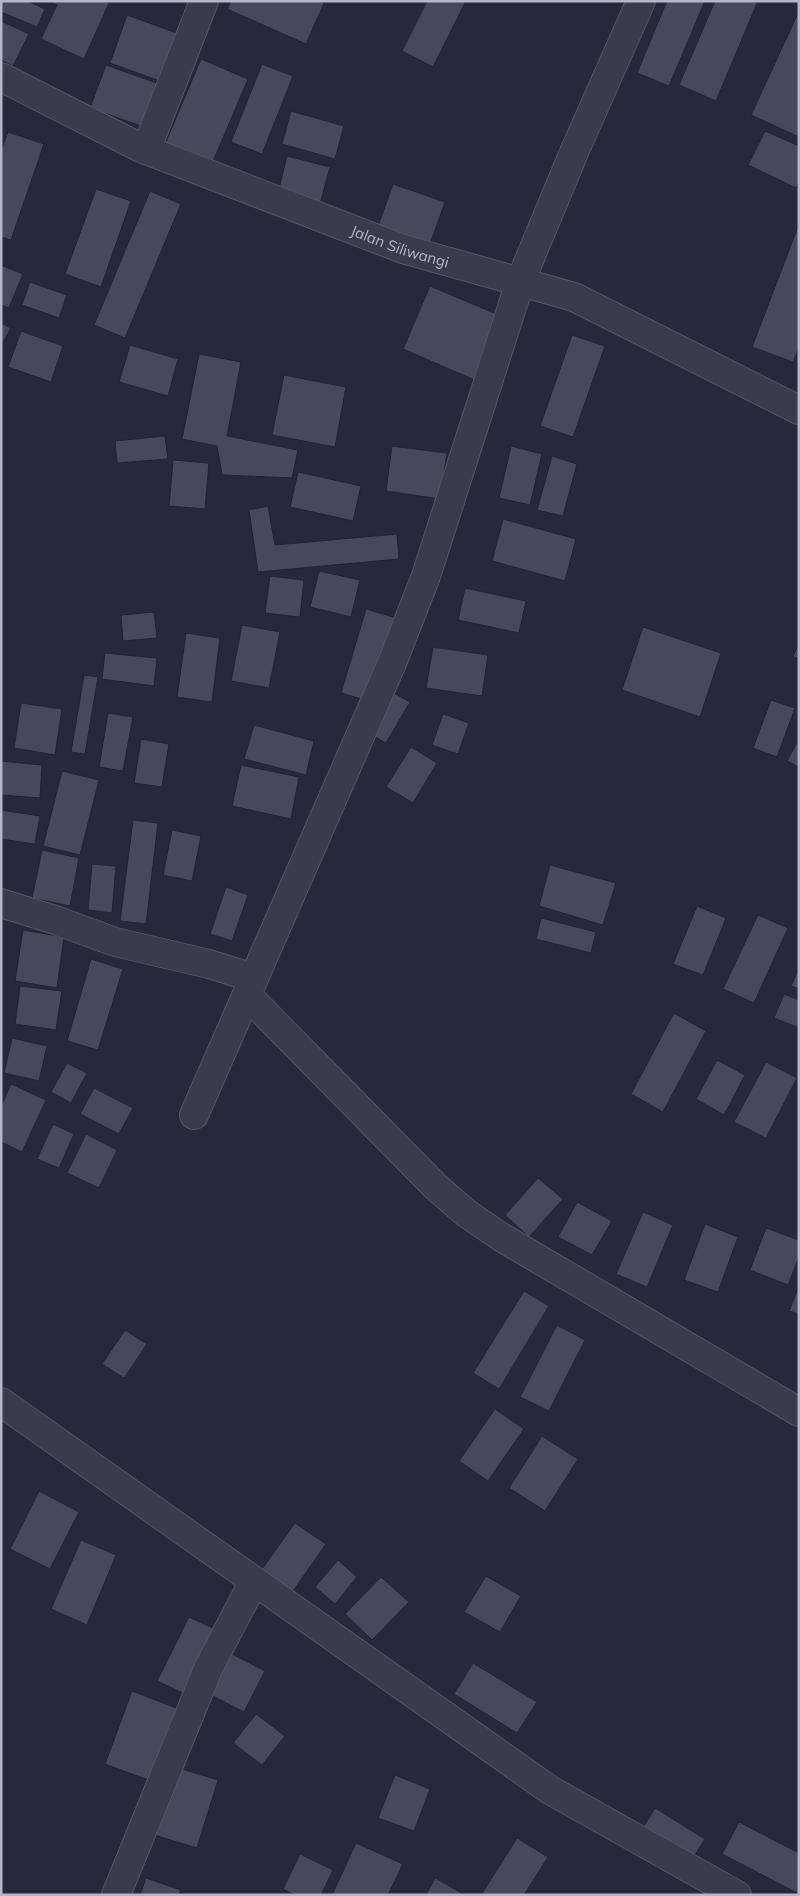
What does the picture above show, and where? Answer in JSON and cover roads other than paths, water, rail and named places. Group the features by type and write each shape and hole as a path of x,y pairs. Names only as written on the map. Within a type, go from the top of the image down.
{"street":[{"path":"146,150 204,1"},
{"path":"194,1115 392,663 426,576 520,282 575,150 641,1"},
{"name":"Jalan Siliwangi","path":"1,78 146,150 403,250 574,296 799,410"},
{"path":"1,903 115,942 209,964 251,986 435,1186 466,1213 502,1237 799,1412"},
{"path":"1,1402 550,1790 737,1895"},
{"path":"116,1895 208,1669 254,1581"}]}
